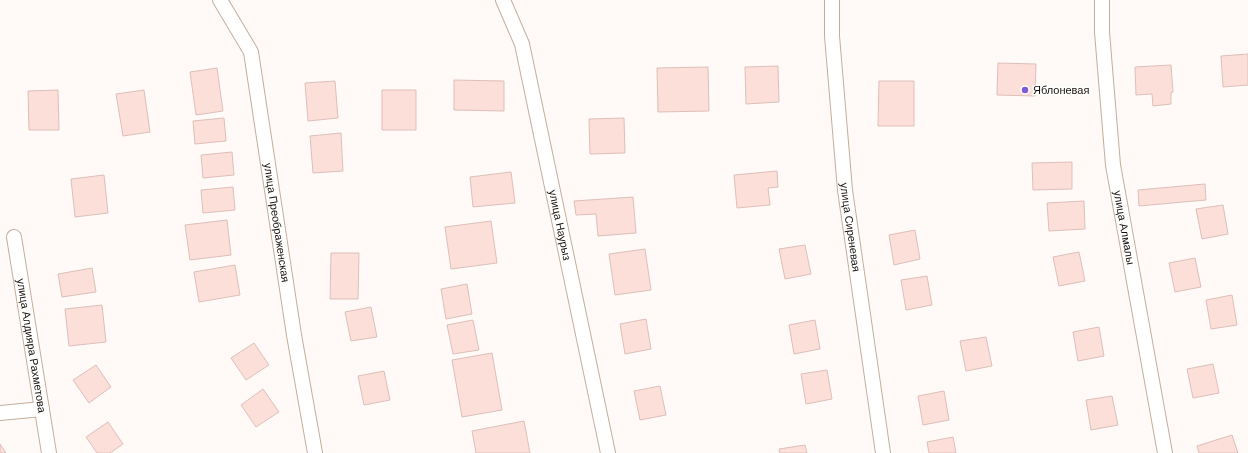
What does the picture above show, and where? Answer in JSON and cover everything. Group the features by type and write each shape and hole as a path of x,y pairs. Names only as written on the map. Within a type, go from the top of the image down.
{"street":[{"name":"улица Преображенская","path":"220,0 251,52 294,335 315,453"},
{"name":"улица Наурыз","path":"503,0 522,44 608,453"},
{"name":"улица Сиреневая","path":"832,0 832,36 845,190 883,453"},
{"name":"улица Алмалы","path":"1102,0 1102,32 1113,165 1165,453"},
{"name":"улица Алдияра Рахметова","path":"14,237 49,453"},
{"path":"0,413 42,409"}],"building":[{"path":"1248,54 1248,85 1223,87 1221,56"},
{"path":"998,63 1036,64 1035,96 997,95"},
{"path":"1171,65 1173,92 1171,93 1171,104 1153,106 1152,94 1136,95 1135,67"},
{"path":"778,66 779,102 746,104 745,67"},
{"path":"708,67 709,111 658,112 657,68"},
{"path":"217,68 223,111 196,115 190,72"},
{"path":"454,80 504,81 504,111 454,110"},
{"path":"335,81 338,118 308,121 305,83"},
{"path":"879,81 914,81 914,126 878,126"},
{"path":"58,90 59,130 29,130 28,91"},
{"path":"144,90 150,132 123,136 116,94"},
{"path":"382,90 416,90 416,130 382,130"},
{"path":"224,118 226,141 195,144 193,121"},
{"path":"624,118 625,153 590,154 589,119"},
{"path":"341,133 343,171 313,173 310,136"},
{"path":"232,152 234,175 203,178 201,155"},
{"path":"1072,162 1072,189 1033,190 1032,163"},
{"path":"777,171 778,187 768,188 770,205 737,208 734,175"},
{"path":"511,172 515,203 473,207 470,177"},
{"path":"104,175 108,213 75,217 71,179"},
{"path":"1205,184 1206,200 1139,206 1138,190"},
{"path":"233,187 235,210 203,213 201,190"},
{"path":"633,197 636,233 598,236 596,214 576,215 574,201"},
{"path":"1084,201 1085,229 1049,231 1047,203"},
{"path":"1223,205 1228,234 1202,239 1196,209"},
{"path":"227,220 231,255 190,260 185,225"},
{"path":"491,221 497,263 451,269 445,227"},
{"path":"915,230 920,259 894,265 889,235"},
{"path":"805,245 811,274 785,279 779,249"},
{"path":"645,249 651,290 615,295 609,254"},
{"path":"1079,252 1085,281 1059,286 1053,257"},
{"path":"331,253 359,253 358,299 330,299"},
{"path":"1195,258 1201,287 1175,292 1169,263"},
{"path":"235,265 240,295 199,302 194,272"},
{"path":"92,268 96,292 62,297 58,274"},
{"path":"927,276 932,305 906,310 901,280"},
{"path":"467,284 472,314 446,319 441,289"},
{"path":"1232,295 1237,325 1211,329 1206,300"},
{"path":"102,305 106,342 69,346 65,309"},
{"path":"371,307 377,337 351,341 345,312"},
{"path":"646,319 651,349 625,354 620,324"},
{"path":"473,320 479,350 453,354 447,325"},
{"path":"815,320 820,349 794,354 789,325"},
{"path":"1099,327 1104,356 1078,361 1073,332"},
{"path":"986,337 992,366 966,371 960,341"},
{"path":"254,343 269,365 246,380 231,358"},
{"path":"492,353 502,410 462,417 452,360"},
{"path":"1213,364 1219,393 1193,398 1187,369"},
{"path":"96,365 111,387 89,403 73,380"},
{"path":"827,370 832,399 806,404 801,374"},
{"path":"384,371 390,400 364,405 358,376"},
{"path":"660,386 666,415 640,420 634,391"},
{"path":"263,389 279,412 256,427 241,405"},
{"path":"944,391 949,420 923,425 918,396"},
{"path":"1112,396 1118,425 1091,430 1086,400"},
{"path":"524,421 530,453 476,453 472,431"},
{"path":"108,422 123,444 110,453 97,453 86,437"},
{"path":"1232,435 1238,453 1199,453 1197,446"},
{"path":"953,437 956,453 929,453 927,442"},
{"path":"0,444 6,453 0,453"},
{"path":"805,445 807,453 780,453 779,449"}],"place":[{"name":"Яблоневая","path":"1025,90"}]}
